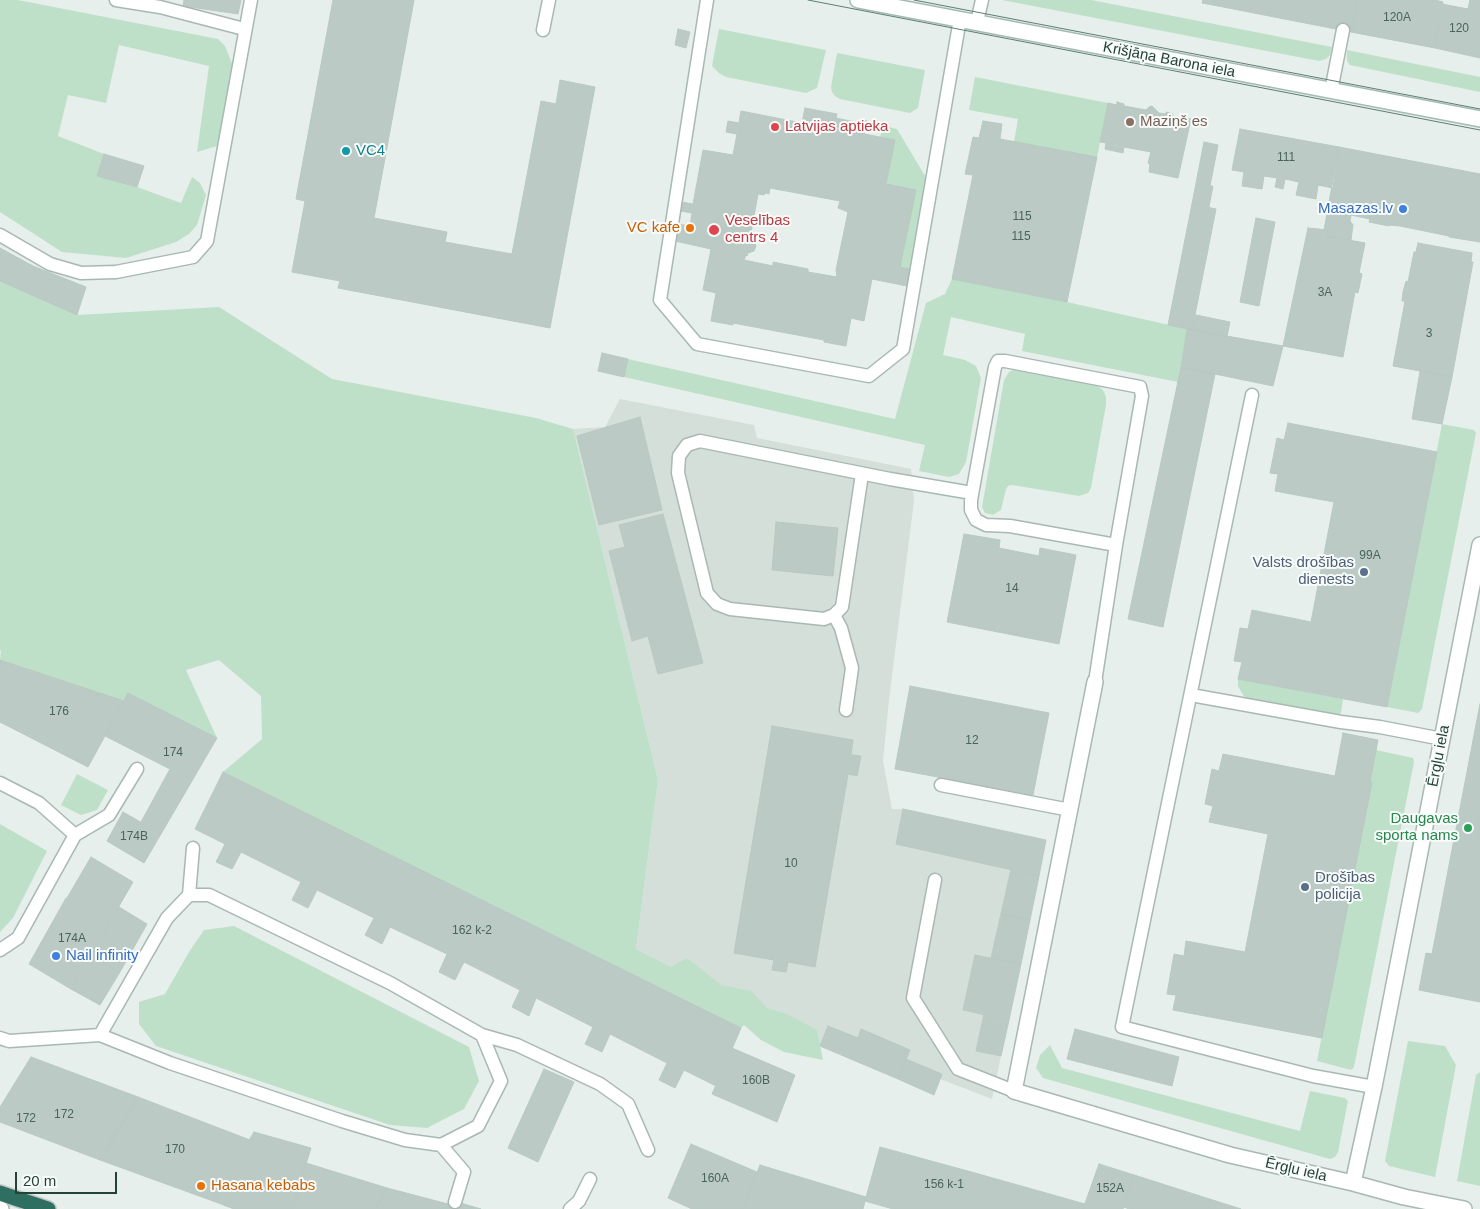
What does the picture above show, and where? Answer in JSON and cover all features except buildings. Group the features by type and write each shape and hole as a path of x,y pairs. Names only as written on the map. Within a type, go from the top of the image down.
{"highway":[{"path":"0,1193 48,1209"}],"street":[{"name":"Krišjāņa Barona iela","path":"858,0 1480,119"},
{"name":"Ērgļu iela","path":"1014,1091 1230,1155 1353,1183 1374,1087 1480,545"},
{"path":"1014,1091 1094,682"},
{"path":"1353,1183 1404,1197 1464,1209"}],"lane":[{"path":"116,0 160,7 244,29"},
{"path":"0,235 50,264 81,273 116,272 194,257 207,242 244,29 251,0"},
{"path":"543,30 549,0"},
{"path":"706,0 660,300 697,344 869,376 903,349 960,19"},
{"path":"977,22 982,0"},
{"path":"1331,91 1343,30"},
{"path":"1094,682 1142,396 1140,387 1014,362 998,361 995,367 972,493 971,510 976,520 986,526 1010,526 1116,545"},
{"path":"1252,395 1122,1027 1313,1076 1374,1087"},
{"path":"862,474 842,607 834,615 824,619 730,609 717,604 707,593 678,472 679,456 687,445 700,441 862,474 972,493"},
{"path":"834,615 841,628 852,668 846,710"},
{"path":"1191,695 1442,739"},
{"path":"0,950 18,938 75,835 109,815 136,769"},
{"path":"0,783 39,803 75,835"},
{"path":"941,785 1070,810"},
{"path":"100,1035 167,918 189,895 193,848"},
{"path":"935,880 912,998 958,1070 1014,1091"},
{"path":"189,895 209,895 390,984 482,1035 517,1045 600,1084 628,1104 648,1150"},
{"path":"0,1038 9,1042 100,1035 170,1063 342,1121 405,1140 441,1144 478,1126 501,1081 482,1035"},
{"path":"441,1144 464,1172 456,1202"},
{"path":"570,1209 579,1201 590,1179"}],"shaded area":[{"path":"620,399 754,425 757,438 911,469 914,501 883,761 892,809 903,809 896,844 1011,869 991,958 975,955 963,1010 984,1014 976,1051 1001,1056 992,1099 940,1079 942,1074 906,1059 910,1051 861,1030 858,1038 829,1026 820,1046 810,1042 636,949 658,780 573,429 605,427"}],"green space":[{"path":"0,0 18,0 218,39 225,46 233,66 217,146 197,152 209,66 119,45 106,103 68,95 58,136 104,154 97,176 137,187 181,203 192,177 200,183 206,195 197,225 189,234 176,242 126,258 62,252 0,212"},
{"path":"1002,0 1091,0 1332,47 1330,55 1326,59 1319,61"},
{"path":"719,29 826,50 817,88 806,93 726,77 719,73 712,66"},
{"path":"1347,50 1480,77 1480,92 1350,65 1347,61"},
{"path":"837,53 925,70 918,108 910,113 840,99 835,96 831,87"},
{"path":"975,77 1108,103 1097,157 1014,142 1018,119 969,110"},
{"path":"884,126 897,129 928,181 910,269 900,267 915,192 886,184 894,140 880,138"},
{"path":"952,279 1187,329 1178,382 1022,351 1025,334 951,317 943,355 965,360 976,366 981,378 966,462 959,474 949,477 919,471 925,445 624,377 628,359 895,419 926,303 945,294"},
{"path":"0,281 77,315 219,307 332,379 536,418 573,429 658,780 636,949 671,967 687,958 721,985 751,991 767,1008 787,1014 817,1030 823,1060 784,1052 761,1040 744,1025 741,1028 223,772 262,739 261,696 219,660 186,670 217,738 128,693 124,701 0,660"},
{"path":"1013,370 1095,385 1104,392 1106,405 1091,488 1088,493 1079,496 1012,485 1006,489 1001,510 993,515 985,513 982,507 1004,380 1009,372"},
{"path":"1442,424 1474,430 1476,433 1422,709 1418,713 1387,707"},
{"path":"1238,679 1343,699 1341,713 1337,716 1245,698 1238,686"},
{"path":"1376,750 1413,758 1414,762 1354,1067 1351,1070 1317,1061"},
{"path":"77,774 108,790 97,810 81,815 61,805"},
{"path":"0,824 47,851 13,918 0,932"},
{"path":"234,926 469,1047 479,1081 464,1109 427,1128 390,1125 156,1046 139,1024 139,1002 165,994 204,930"},
{"path":"1408,1041 1445,1046 1456,1065 1435,1177 1389,1166 1385,1161"},
{"path":"1050,1045 1062,1068 1300,1131 1310,1091 1345,1098 1348,1101 1338,1152 1335,1157 1330,1159 1043,1078 1036,1068 1040,1055"},
{"path":"1480,1072 1480,1186 1457,1181 1476,1075"}],"tram line":[{"path":"808,0 1480,130"},
{"path":"914,0 1480,109"}],"place":[{"name":"Maziņš es","path":"1130,122"},
{"name":"Latvijas aptieka","path":"775,127"},
{"name":"VC4","path":"346,151"},
{"name":"Masazas.lv","path":"1403,209"},
{"name":"VC kafe","path":"690,228"},
{"name":"Veselības centrs 4","path":"714,230"},
{"name":"Valsts drošības dienests","path":"1364,572"},
{"name":"Daugavas sporta nams","path":"1468,828"},
{"name":"Drošības policija","path":"1305,887"},
{"name":"Nail infinity","path":"56,956"},
{"name":"Hasana kebabs","path":"201,1186"}]}
